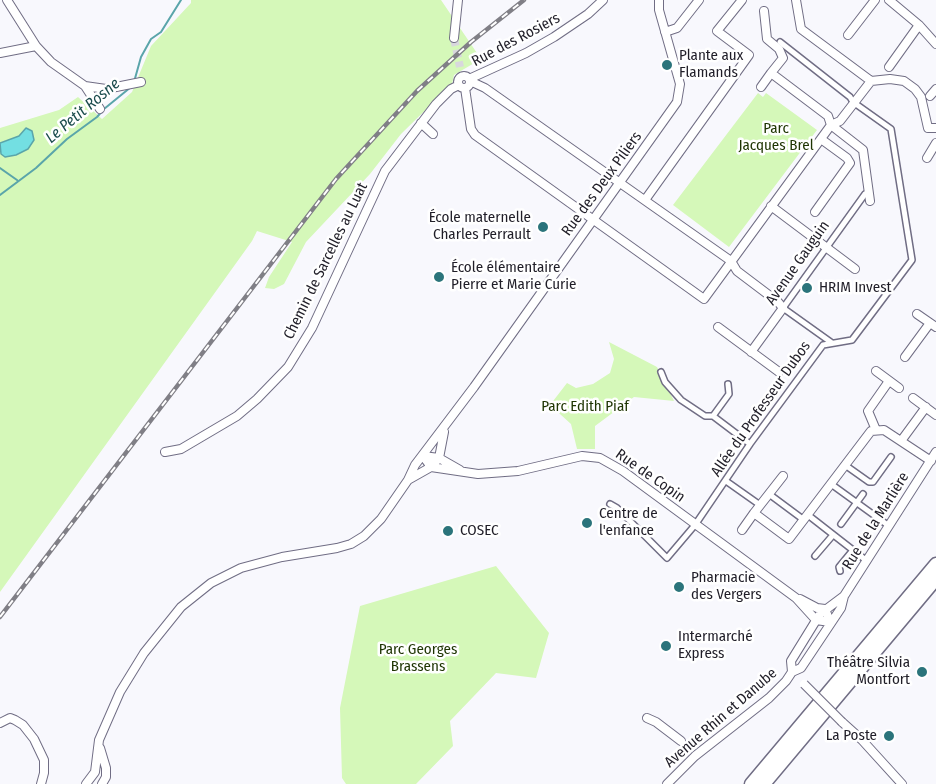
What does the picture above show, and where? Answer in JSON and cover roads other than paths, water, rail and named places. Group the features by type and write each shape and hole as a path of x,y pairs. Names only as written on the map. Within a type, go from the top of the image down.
{"highway":[{"path":"752,784 936,564"},
{"path":"764,784 936,579"}],"street":[{"path":"7,0 36,46 51,62 85,86 100,109"},
{"path":"454,38 458,0"},
{"name":"Rue des Rosiers","path":"393,159 444,96 465,82 554,37 588,14 603,0"},
{"name":"Rue des Deux Piliers","path":"86,784 95,772 99,740 120,692 169,620 195,595 220,578 250,565 337,548 360,539 377,524 416,465 672,110 679,94 680,84 658,10 659,0"},
{"path":"665,32 676,28 699,0"},
{"path":"645,200 749,55 717,31 742,0"},
{"path":"796,0 801,29 871,81 890,79 904,81 915,89 921,97 928,128 936,128"},
{"path":"848,35 876,0"},
{"path":"889,0 919,25 936,44"},
{"path":"761,87 783,58 779,49 767,39 764,11"},
{"path":"889,67 919,25"},
{"name":"Allée du Professeur Dubos","path":"610,504 667,558 695,525 822,345 852,340 912,260 891,129 780,42"},
{"path":"0,53 36,46"},
{"path":"460,67 465,82 471,129 475,135 704,299 831,125 840,121 871,81"},
{"path":"771,73 828,116 831,125 863,150 870,201"},
{"path":"85,86 106,88 141,82"},
{"path":"465,82 485,88 731,261 737,271 832,344"},
{"path":"421,123 433,134"},
{"path":"815,212 850,163 847,158 821,139"},
{"path":"927,159 936,143"},
{"name":"Chemin de Sarcelles au Luat","path":"165,452 181,449 237,416 288,367 312,328 376,188 393,159"},
{"name":"Avenue Gauguin","path":"751,352 865,194 869,192"},
{"path":"771,206 855,269"},
{"path":"905,357 933,325 917,314"},
{"path":"718,327 778,372"},
{"path":"661,372 665,382 681,400 705,416 713,416 750,444"},
{"path":"876,372 899,388"},
{"path":"873,430 868,411 889,381"},
{"path":"713,416 729,394 728,384"},
{"path":"913,398 936,414"},
{"path":"901,441 926,407"},
{"name":"Rue des Deux Piliers","path":"408,480 432,467 439,458 440,443 446,426"},
{"path":"873,430 884,430 931,460"},
{"path":"754,513 789,539 873,430"},
{"name":"Rue de la Marlière","path":"844,596 825,609 816,620 792,661 792,672 801,668 841,608 844,596 936,452"},
{"path":"423,456 439,458 463,472"},
{"path":"423,456 432,467"},
{"name":"Rue de Copin","path":"432,467 498,474 582,456 600,458 623,471 796,598 817,608 825,609"},
{"path":"845,465 869,482 873,482 891,457"},
{"path":"742,530 783,476"},
{"path":"726,481 760,505"},
{"path":"831,484 889,526"},
{"path":"769,494 833,535 867,561"},
{"path":"841,524 863,494"},
{"path":"815,556 833,535"},
{"path":"840,571 839,567 853,549"},
{"name":"Rue de Copin","path":"796,598 816,620"},
{"path":"816,620 830,622 825,609"},
{"path":"792,672 862,740 901,784"},
{"name":"Avenue Rhin et Danube","path":"667,784 695,756 769,698 792,672"},
{"path":"0,723 10,718 15,720 24,725 34,739 44,760 44,773 40,784"},
{"path":"647,718 663,726 681,741"},
{"path":"99,740 106,768 106,777 102,784"}],"water":[{"path":"26,128 32,131 34,140 28,149 16,155 5,157 1,154 0,143 19,136"}],"waterway":[{"name":"Le Petit Rosne","path":"134,82 141,57 151,39 161,32 181,0"},
{"name":"Le Petit Rosne","path":"0,195 36,168 67,139 97,117 131,87"},
{"path":"0,168 17,180"}],"tunnel":[{"path":"454,38 460,67"}],"railway":[{"path":"0,617 336,179 417,91 471,42 524,0"}],"place":[{"name":"Plante aux Flamands","path":"667,65"},
{"name":"École maternelle Charles Perrault","path":"543,227"},
{"name":"École élémentaire Pierre et Marie Curie","path":"439,277"},
{"name":"HRIM Invest","path":"807,288"},
{"name":"Centre de l'enfance","path":"587,523"},
{"name":"COSEC","path":"448,531"},
{"name":"Pharmacie des Vergers","path":"679,587"},
{"name":"Intermarché Express","path":"666,646"},
{"name":"Théâtre Silvia Montfort","path":"922,672"},
{"name":"La Poste","path":"889,736"}],"park label":[{"name":"Parc Jacques Brel","path":"776,138"},
{"name":"Parc Edith Piaf","path":"585,407"},
{"name":"Parc Georges Brassens","path":"418,658"}]}
